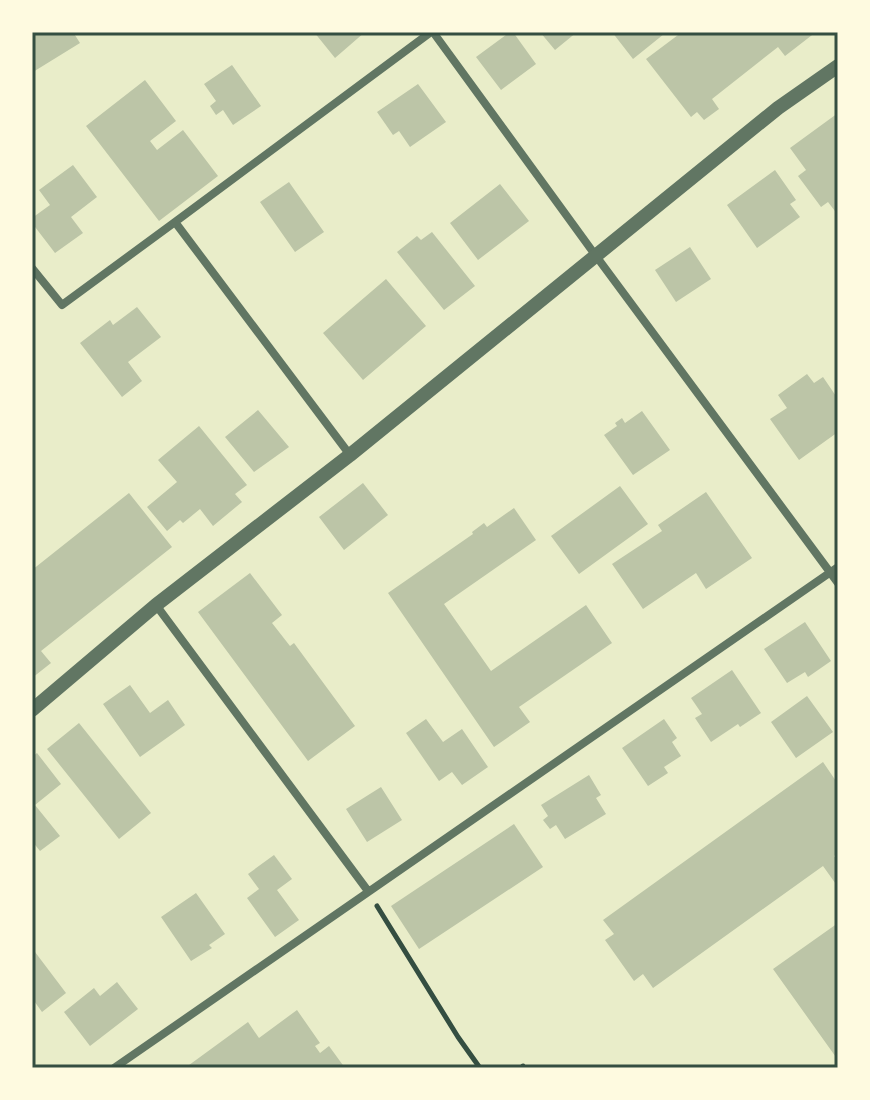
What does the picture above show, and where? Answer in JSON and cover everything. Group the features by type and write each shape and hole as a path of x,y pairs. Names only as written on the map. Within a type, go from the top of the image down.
{"street":[{"path":"32,268 62,305 432,32 596,256 834,570 838,583"},
{"path":"32,710 156,605 350,455 778,108 838,66"},
{"path":"175,222 350,455"},
{"path":"114,1068 834,570"},
{"path":"156,605 368,891"}],"path":[{"path":"368,891 480,1068"}],"building":[{"path":"32,32 73,32 80,43 33,72"},
{"path":"314,32 365,32 335,58"},
{"path":"510,32 536,64 501,90 476,57"},
{"path":"540,32 577,32 555,50"},
{"path":"612,32 662,32 664,34 633,59"},
{"path":"682,32 816,32 785,56 778,47 712,99 719,109 704,120 697,112 691,117 646,59"},
{"path":"232,65 261,106 233,125 223,110 216,115 210,106 216,101 204,84"},
{"path":"145,80 176,121 150,141 157,150 183,130 218,176 159,221 86,126"},
{"path":"418,84 446,122 410,147 399,131 393,135 377,112"},
{"path":"838,113 838,215 828,202 821,207 798,176 806,170 790,148"},
{"path":"73,165 97,197 71,217 83,233 55,253 32,223 32,218 50,205 39,190"},
{"path":"775,170 796,200 790,204 800,217 757,248 727,205"},
{"path":"289,182 324,232 295,252 260,202"},
{"path":"500,184 529,221 478,260 450,223"},
{"path":"432,232 475,286 444,310 397,252 417,236 421,240"},
{"path":"690,247 711,279 676,302 655,270"},
{"path":"386,279 426,326 363,380 323,333"},
{"path":"137,307 161,337 128,362 142,381 122,397 80,343 110,320 113,325"},
{"path":"807,374 814,383 823,377 838,399 838,432 799,460 770,419 787,408 778,395"},
{"path":"258,410 289,447 254,472 225,437"},
{"path":"642,411 670,450 633,475 604,435 622,418 625,423"},
{"path":"199,426 247,485 235,494 242,502 213,526 200,509 167,531 147,507 177,482 158,460"},
{"path":"363,483 388,515 344,550 319,517"},
{"path":"620,486 648,524 579,574 551,536"},
{"path":"706,492 752,558 706,589 696,573 643,609 612,564 662,531 658,525"},
{"path":"129,493 172,547 41,651 51,663 32,678 32,570"},
{"path":"514,508 536,540 444,604 491,671 586,605 612,643 519,707 530,722 494,747 388,593 473,534 484,523 487,527"},
{"path":"250,573 282,615 272,623 290,646 294,643 355,726 308,761 198,612"},
{"path":"805,622 831,661 808,677 805,672 787,683 764,649"},
{"path":"732,670 761,713 711,742 695,718 702,714 691,698"},
{"path":"130,685 150,713 168,700 185,725 140,757 103,704"},
{"path":"807,696 833,732 796,758 771,722"},
{"path":"426,719 443,742 462,729 488,767 462,785 452,772 439,781 406,733"},
{"path":"664,719 677,738 672,742 681,756 664,767 668,773 648,786 622,748"},
{"path":"79,723 151,813 119,839 47,749"},
{"path":"37,753 61,784 35,805 60,836 40,851 32,841 32,757"},
{"path":"823,762 838,784 838,853 834,856 838,861 838,887 823,866 653,988 643,974 634,981 605,940 614,934 603,920"},
{"path":"589,775 601,795 596,798 606,814 565,839 556,825 550,829 543,820 548,816 541,805"},
{"path":"381,787 402,820 367,842 346,809"},
{"path":"514,824 543,867 419,949 391,906"},
{"path":"274,855 292,879 277,890 299,920 275,937 247,898 259,889 248,874"},
{"path":"196,893 225,934 209,945 212,948 191,961 161,917"},
{"path":"838,923 838,1060 773,969"},
{"path":"32,948 66,993 42,1012 32,998"},
{"path":"117,982 138,1009 90,1046 64,1012 94,988 100,996"},
{"path":"297,1010 320,1043 315,1046 320,1053 329,1046 345,1068 185,1068 248,1022 259,1038"}]}
